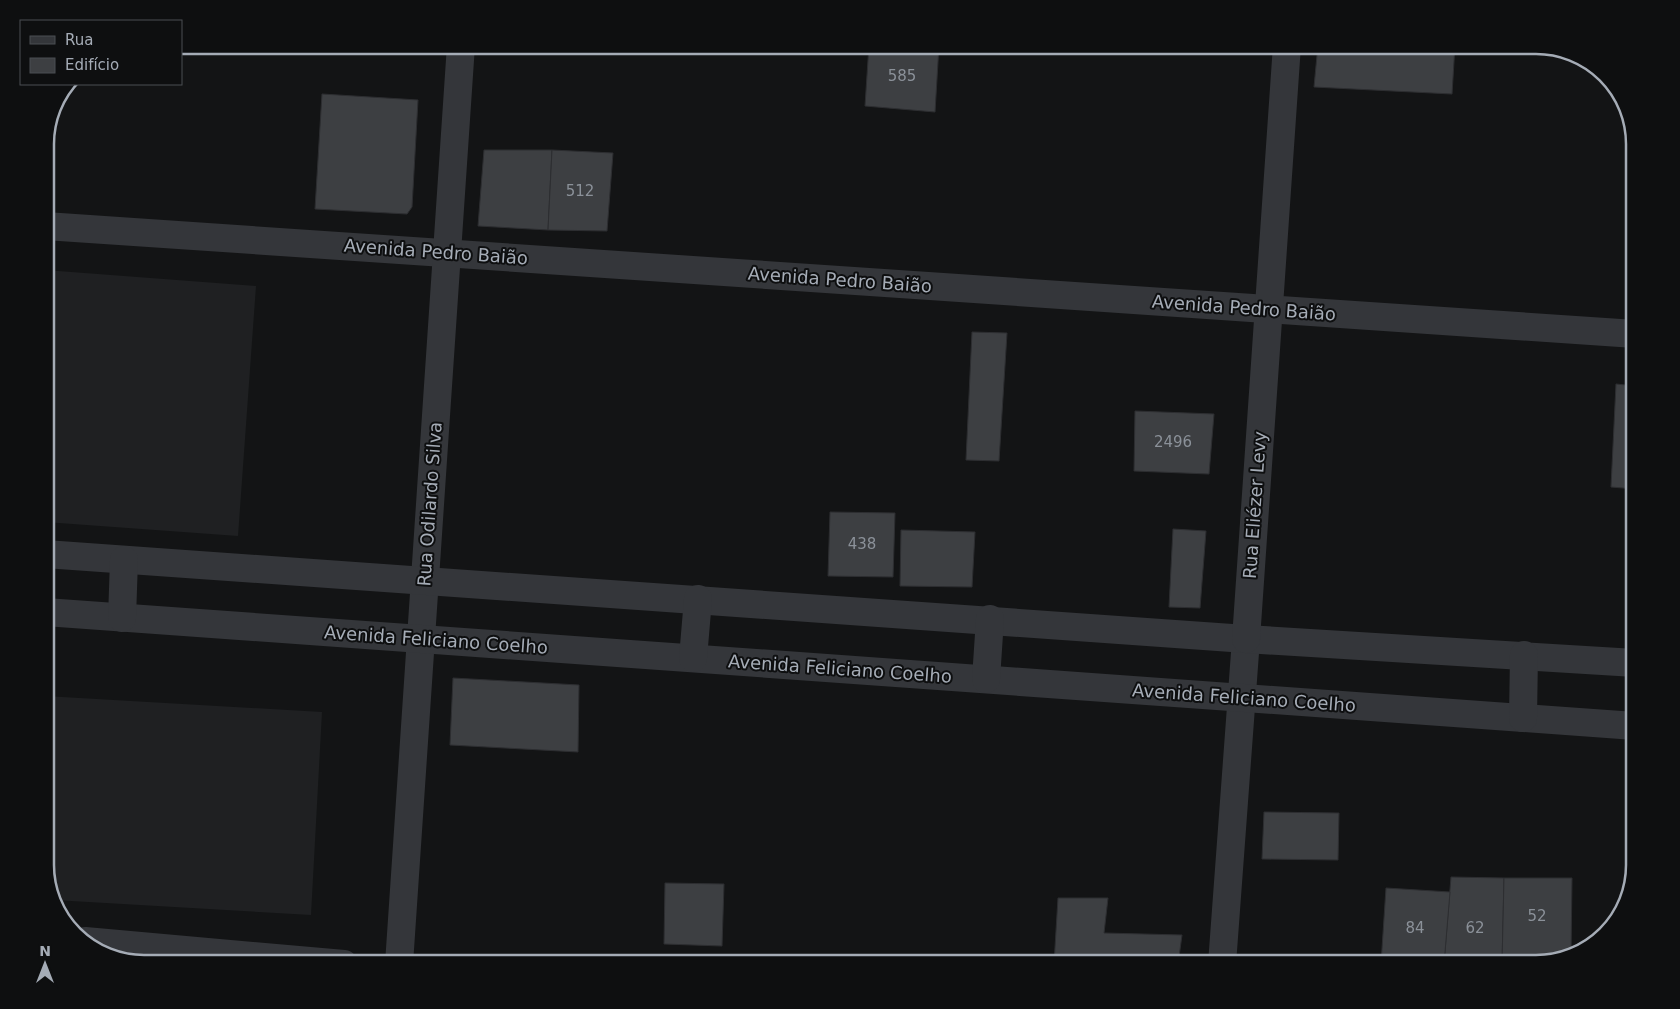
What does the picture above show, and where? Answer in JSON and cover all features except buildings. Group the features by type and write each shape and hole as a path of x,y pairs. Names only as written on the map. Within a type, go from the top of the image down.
{"street":[{"name":"Rua Odilardo Silva","path":"399,955 460,54"},
{"name":"Rua Eliézer Levy","path":"1223,955 1243,697 1286,54"},
{"name":"Avenida Pedro Baião","path":"54,227 1626,333"},
{"path":"54,555 990,619 1246,639 1626,662"},
{"path":"122,618 124,560"},
{"path":"693,658 698,599"},
{"name":"Avenida Feliciano Coelho","path":"54,613 1626,725"},
{"path":"986,680 990,619"},
{"path":"1523,718 1524,655"},
{"path":"98,942 243,955"}],"shaded area":[{"path":"54,271 256,286 238,536 54,523"},
{"path":"54,697 322,712 311,915 61,900 55,883 54,871"}]}
